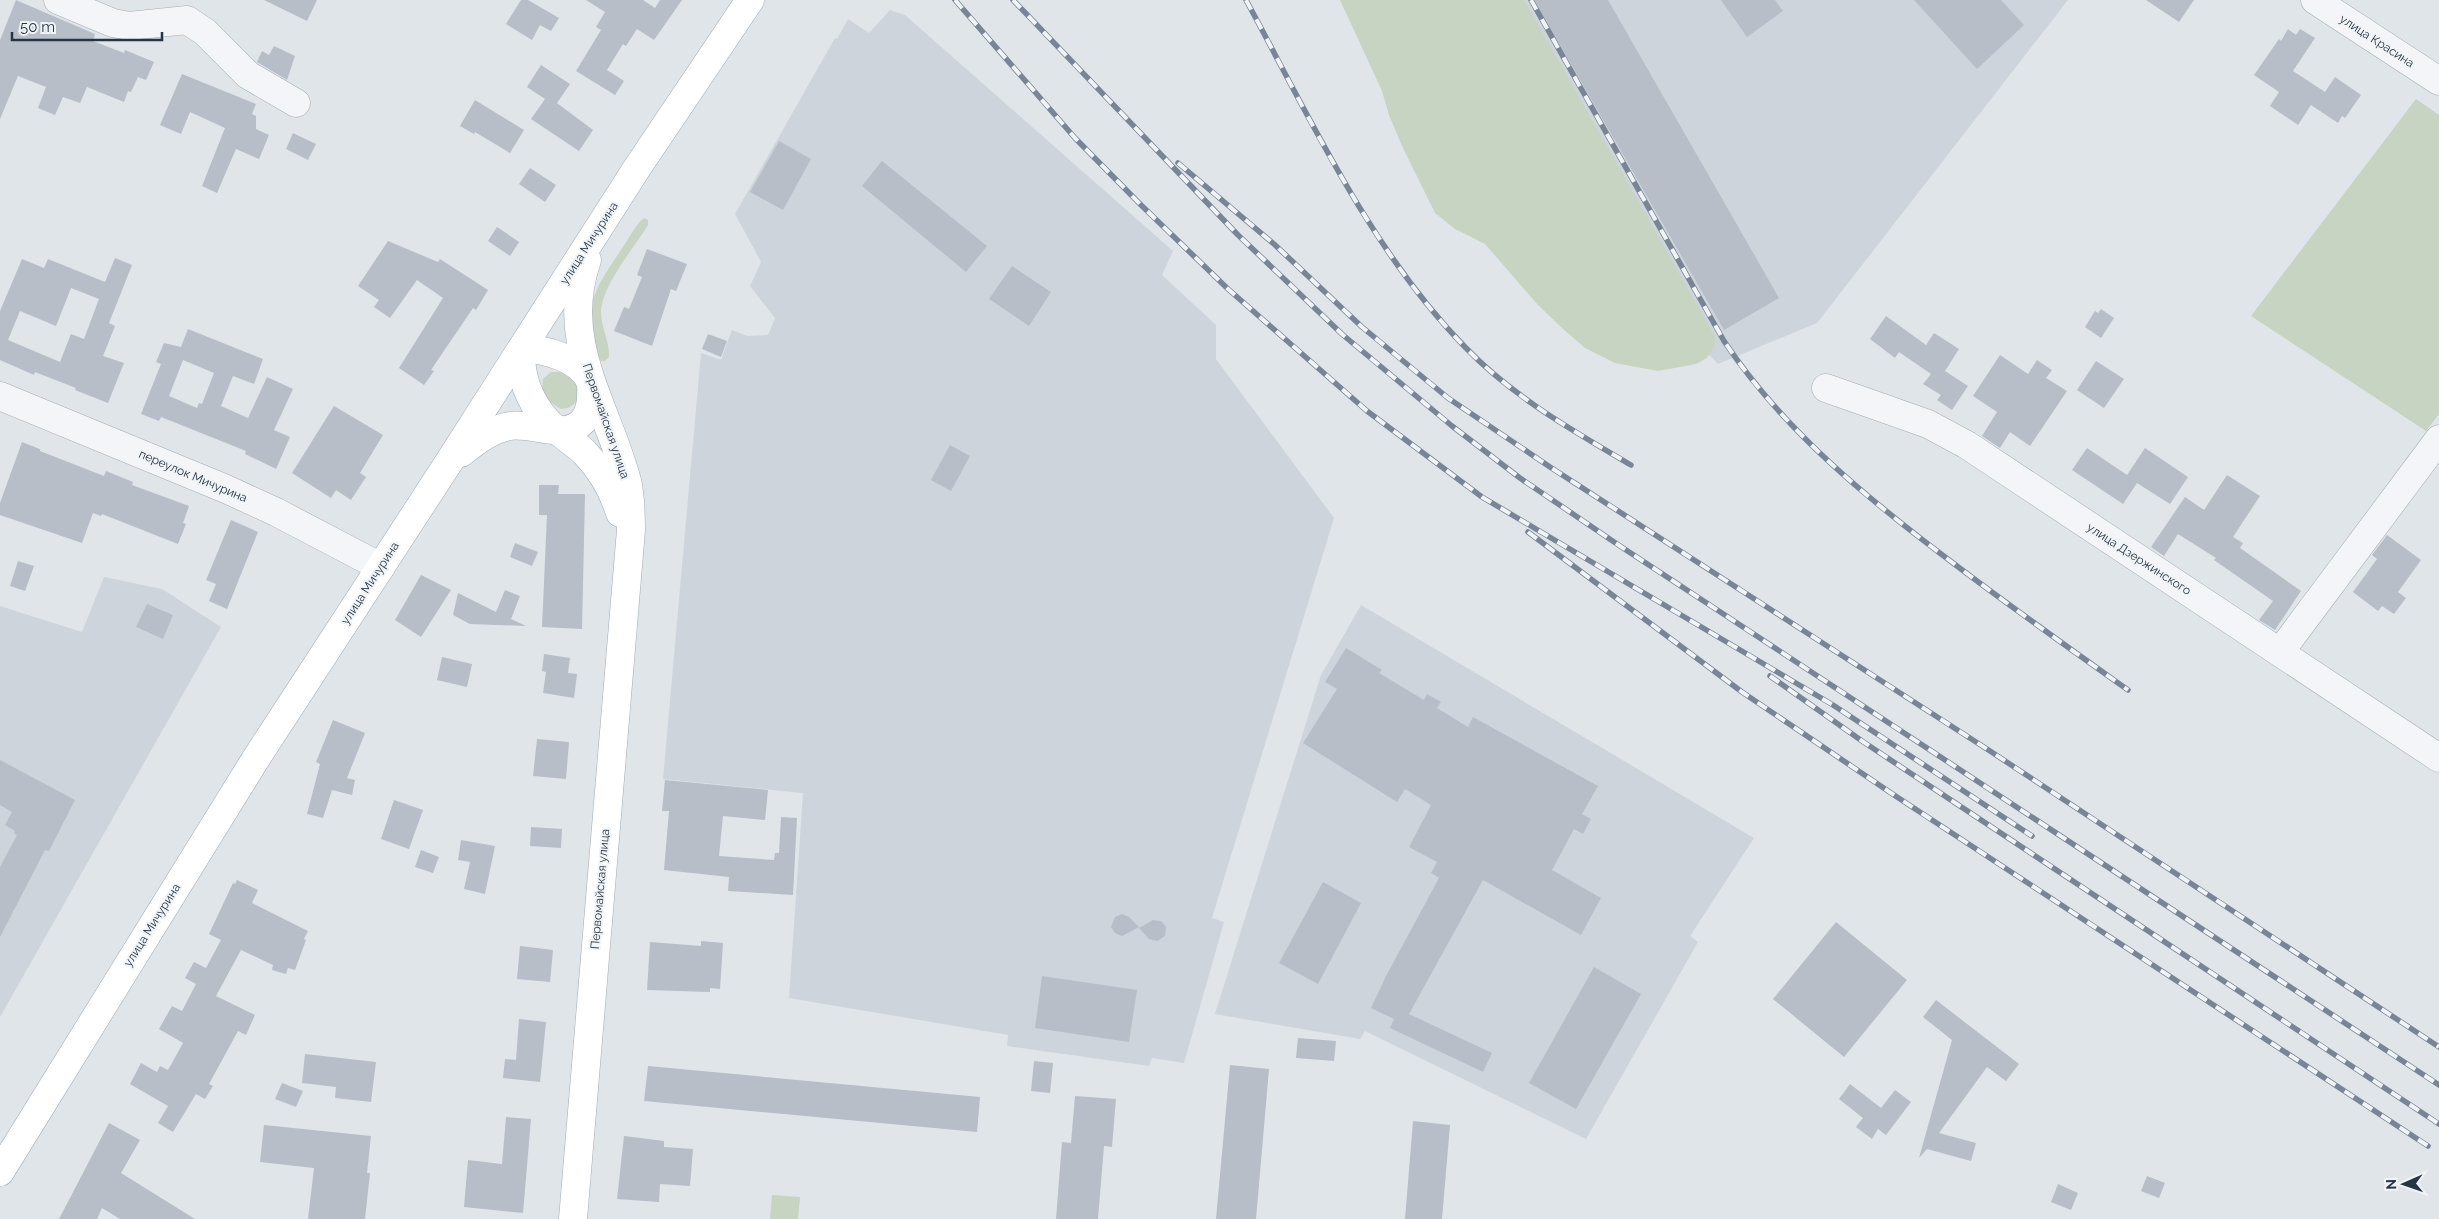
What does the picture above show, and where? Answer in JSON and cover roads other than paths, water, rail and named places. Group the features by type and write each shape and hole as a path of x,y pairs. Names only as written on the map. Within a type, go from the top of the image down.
{"main road":[{"name":"улица Мичурина","path":"0,1172 255,760 450,462 599,228 750,0"},
{"name":"Первомайская улица","path":"573,1219 629,558 631,515 627,482 590,382 578,331 577,306 583,273 599,228"},
{"name":"Первомайская улица","path":"521,350 522,375 537,409 557,431 585,453 606,479 620,512 629,558"},
{"path":"450,462 477,440 501,428 529,426 557,431 571,429 584,420 590,405 590,382 577,367 545,350 521,350"}],"street":[{"path":"58,0 113,22 129,26 189,10 205,32 248,75 296,103"},
{"name":"улица Красина","path":"2316,0 2439,81"},
{"name":"улица Дзержинского","path":"1826,388 1928,424 1967,445 2439,758"},
{"name":"переулок Мичурина","path":"0,396 226,489 276,512 381,567"},
{"path":"2280,652 2439,439"}],"railway":[{"path":"955,0 1075,138 1141,205 1228,289 1367,411 1482,497 1833,705 2032,836"},
{"path":"1013,0 1238,235 1343,335 1452,426 1520,478 1620,546 2439,1085"},
{"path":"1246,0 1344,182 1400,269 1431,309 1465,347 1503,382 1544,412 1631,465"},
{"path":"1531,0 1724,341 1747,374 1800,434 1859,489 1921,539 1997,596 2128,690"},
{"path":"1178,163 1274,244 1362,327 1448,398 1550,467 1990,751 2439,1047"},
{"path":"1528,532 1742,692 1894,795 2428,1146"},
{"path":"1770,676 1862,741 2439,1124"}]}
